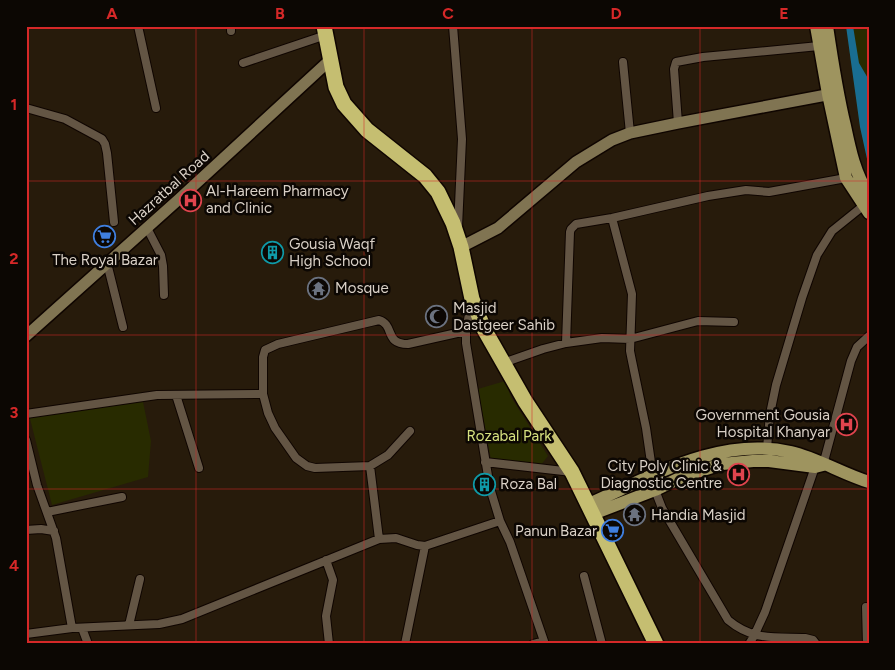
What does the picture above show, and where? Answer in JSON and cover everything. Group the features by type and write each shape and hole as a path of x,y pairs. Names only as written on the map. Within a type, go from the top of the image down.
{"highway":[{"path":"325,31 336,87 344,104 367,130 415,167 432,183 444,204 459,242 472,299 481,322 502,363 525,401 572,472 656,644"}],"main road":[{"path":"816,26 819,46 832,93 867,205"},
{"path":"827,26 832,93 846,178 867,205"},
{"name":"Hazratbal Road","path":"26,336 330,60"},
{"path":"459,242 498,228 576,162 612,140 630,133 832,93"},
{"path":"591,509 682,462 726,451 767,448 793,452 819,466 869,482"},
{"path":"591,509 655,490 684,476 708,468 739,461 769,461 819,466"}],"street":[{"path":"138,26 156,108"},
{"path":"453,26 462,139 459,242"},
{"path":"243,63 325,31"},
{"path":"678,123 674,69 676,62 703,57 819,46"},
{"path":"623,62 630,133"},
{"path":"26,108 65,119 102,139 107,153 114,222"},
{"path":"566,343 570,228 576,224 715,195 746,190 769,192 846,178"},
{"path":"767,448 772,400 802,298 817,255 822,244 832,231 867,205"},
{"path":"612,218 632,294 630,339 632,362 646,428 652,476 655,490 667,519 728,620 754,636 805,638 813,640 816,644"},
{"path":"147,228 162,260 164,295"},
{"path":"107,263 123,327"},
{"path":"472,299 466,331 467,356 485,462 490,488 500,521 510,542 545,642 533,644"},
{"path":"410,431 388,455 370,466 315,468 300,463 274,428 268,413 263,394 265,350 278,344 379,320 386,324 392,338 400,344 408,344 466,331"},
{"path":"502,363 566,343 602,338 630,339 698,321 734,322"},
{"path":"749,644 765,612 819,466 851,361 857,347 869,336"},
{"path":"26,414 158,395 263,394"},
{"path":"176,395 199,468"},
{"path":"26,440 37,485 54,531 72,628"},
{"path":"485,462 572,472"},
{"path":"370,466 379,539"},
{"path":"47,512 122,497"},
{"path":"26,634 72,628 159,624 182,619 379,539 396,538 425,546 500,521"},
{"path":"26,530 40,528 54,531"},
{"path":"405,644 425,546"},
{"path":"326,560 332,580 326,616 329,644"},
{"path":"584,576 602,644"},
{"path":"129,625 140,579"},
{"path":"866,608 867,644"},
{"path":"82,628 88,644"}],"green space":[{"path":"846,26 869,26 869,168 860,127"},
{"name":"Rozabal Park","path":"505,381 511,397 548,456 541,465 491,460 478,389"},
{"path":"141,392 151,441 148,477 52,505 29,415"}],"water":[{"path":"846,26 853,26 859,63 869,80 869,168 860,127"}],"place":[{"name":"Al-Hareem Pharmacy and Clinic","path":"190,200"},
{"name":"The Royal Bazar","path":"105,237"},
{"name":"Gousia Waqf High School","path":"273,253"},
{"name":"Mosque","path":"319,288"},
{"name":"Masjid Dastgeer Sahib","path":"437,317"},
{"name":"Government Gousia Hospital Khanyar","path":"846,424"},
{"name":"City Poly Clinic & Diagnostic Centre","path":"738,475"},
{"name":"Roza Bal","path":"484,484"},
{"name":"Handia Masjid","path":"635,515"},
{"name":"Panun Bazar","path":"613,531"}]}
